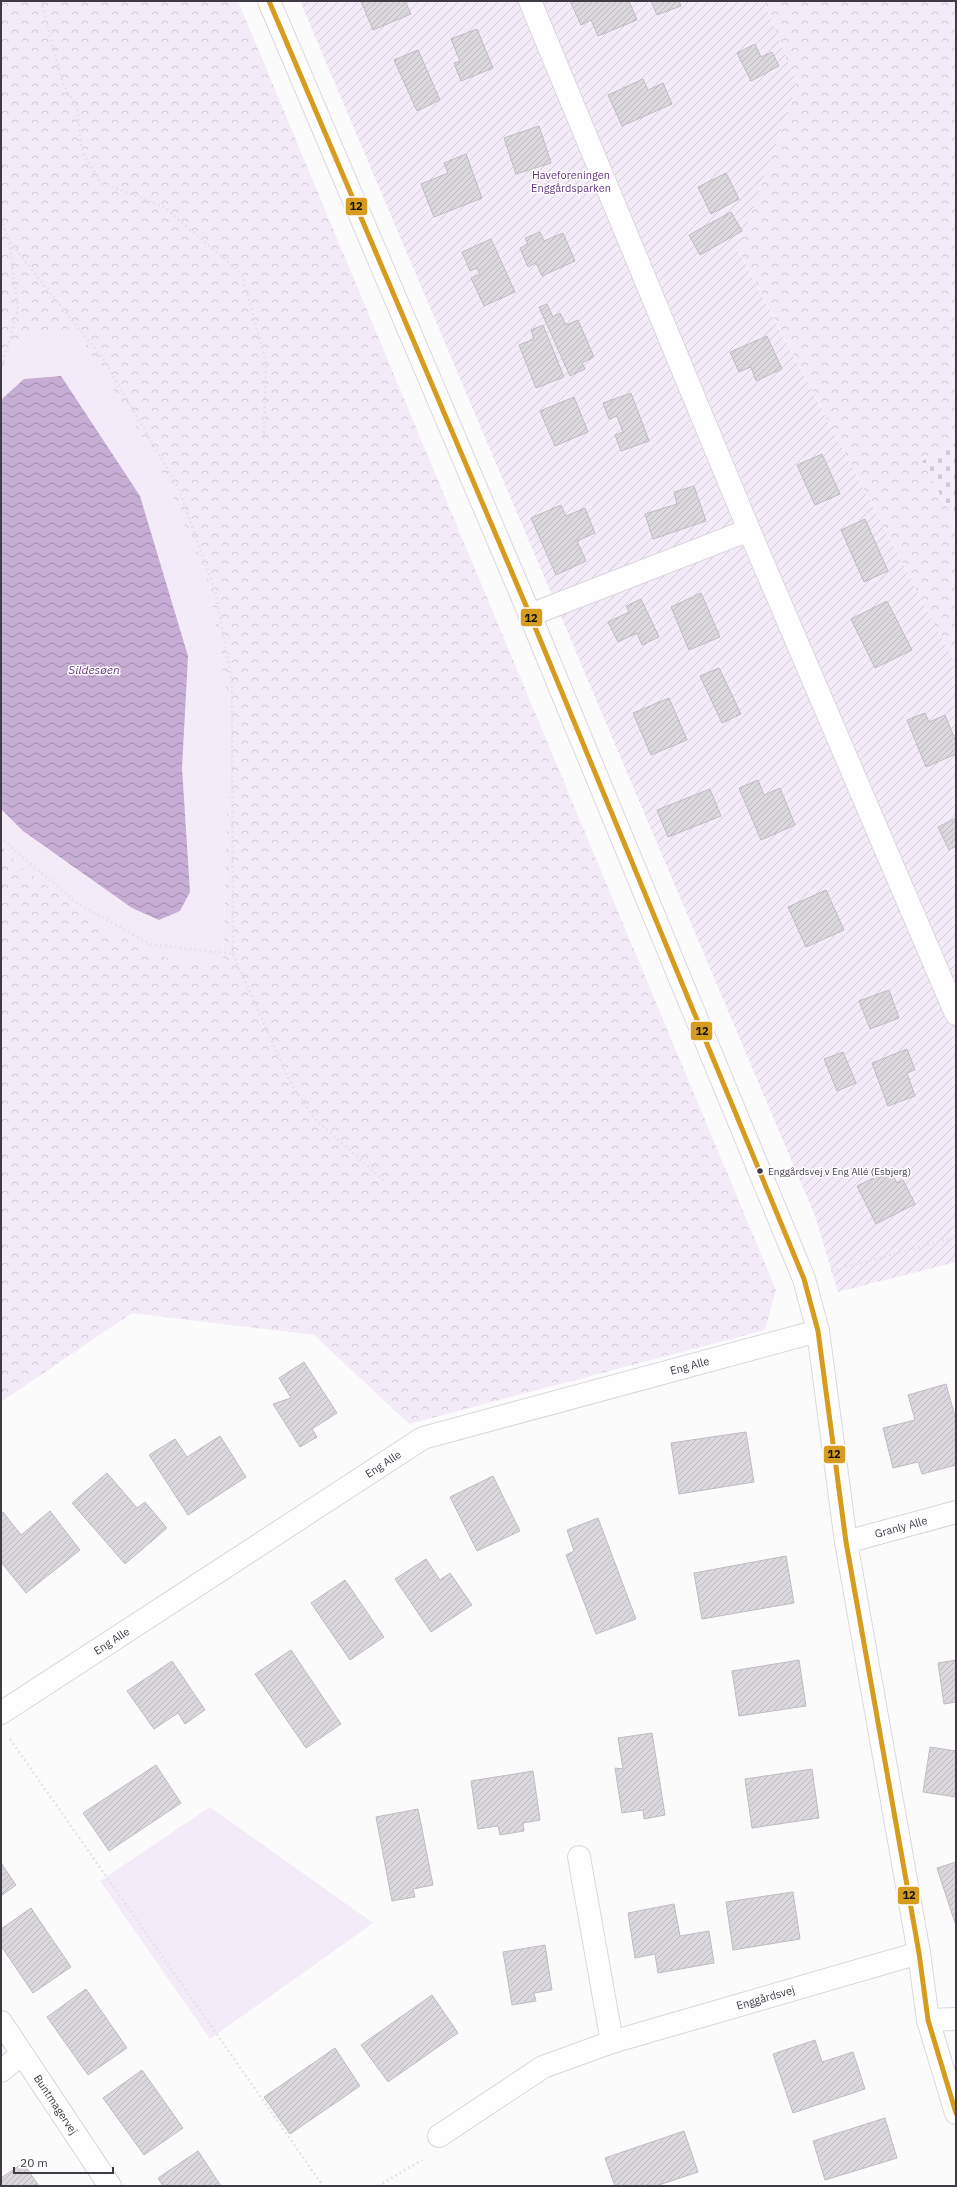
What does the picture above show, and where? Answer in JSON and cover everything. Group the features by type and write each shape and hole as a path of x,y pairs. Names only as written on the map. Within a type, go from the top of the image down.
{"street":[{"path":"269,1 530,615 804,1279 818,1331 846,1542 919,1953 928,2020 956,2113"},
{"path":"530,1 748,530 956,1014"},
{"path":"530,615 748,530"},
{"name":"Eng Alle","path":"3,1723 423,1438 818,1331"},
{"name":"Granly Alle","path":"846,1542 956,1512"},
{"path":"579,1857 612,2042"},
{"name":"Enggårdsvej","path":"439,2136 543,2067 612,2042 919,1953"},
{"path":"928,2020 956,2019"},
{"name":"Buntmagervej","path":"1,2022 110,2186"},
{"path":"1,2071 22,2054"}],"path":[{"path":"41,1 63,84 77,107 82,151 100,182 164,207 242,274 266,363 264,439"},
{"path":"1,219 9,242 18,310 1,370"},
{"path":"9,242 104,360 178,487 215,591 232,681 233,954 289,1080 314,1118 384,1181"},
{"path":"1,836 11,847 78,903 150,944 233,954"},
{"path":"804,1279 956,1237"},
{"path":"3,1723 323,2186"},
{"path":"378,2186 434,2152 439,2136"}],"green space":[{"path":"1,1 238,1 776,1290 765,1330 409,1424 314,1335 132,1313 1,1402 1,845 23,869 113,933 167,958 223,963 230,714 209,585 159,464 76,329 25,333 1,369"},
{"name":"Haveforeningen Enggårdsparken","path":"300,1 764,1 797,85 738,250 956,665 956,1262 838,1292 815,1216"},
{"path":"764,1 956,1 956,443 922,461 956,524 956,665 738,249 797,86"},
{"name":"Sildesøen","path":"76,328 159,464 209,585 230,714 223,963 167,958 113,933 23,869 1,845 1,369 25,333"},
{"path":"956,443 956,524 922,461"},
{"path":"210,1807 373,1923 210,2039 100,1881"}],"water":[{"name":"Sildesøen","path":"61,376 140,496 188,656 182,768 190,892 180,911 159,920 132,908 23,831 1,809 1,403 3,398 24,379"}],"building":[{"path":"361,1 405,1 411,14 373,30"},
{"path":"570,1 629,1 637,20 598,36 591,20 581,25"},
{"path":"651,1 679,1 681,6 657,15"},
{"path":"477,29 493,68 461,81 454,63 460,61 451,39"},
{"path":"755,44 761,57 772,52 779,66 751,81 737,53"},
{"path":"418,50 440,100 417,111 394,60"},
{"path":"643,79 648,90 663,83 672,104 622,126 608,95"},
{"path":"539,126 551,163 516,174 504,138"},
{"path":"466,154 482,198 434,217 421,184 448,173 444,163"},
{"path":"726,173 739,199 711,214 698,187"},
{"path":"731,212 742,231 700,255 689,235"},
{"path":"540,232 544,241 563,233 575,261 542,276 536,263 528,267 520,248 528,244 525,238"},
{"path":"491,239 515,292 484,306 471,278 480,274 477,268 470,271 462,252"},
{"path":"547,304 553,317 560,313 566,325 578,320 594,357 582,363 585,369 570,376 539,307"},
{"path":"543,325 564,377 536,388 519,345 534,339 531,330"},
{"path":"767,336 782,369 756,381 751,367 739,372 730,352"},
{"path":"631,393 649,441 621,451 615,435 623,432 617,416 609,419 603,403"},
{"path":"574,397 588,432 555,446 540,411"},
{"path":"822,454 840,494 815,505 797,465"},
{"path":"694,486 706,521 653,539 645,514 677,504 674,492"},
{"path":"561,505 566,516 585,508 595,533 577,541 586,561 556,575 531,518"},
{"path":"865,519 888,571 864,582 841,530"},
{"path":"701,593 720,637 689,650 671,607"},
{"path":"641,599 659,637 642,645 637,633 618,642 608,622 629,612 626,606"},
{"path":"887,601 912,650 875,668 851,619"},
{"path":"719,668 741,714 722,723 700,676"},
{"path":"669,698 687,740 651,755 633,713"},
{"path":"925,713 929,722 945,715 956,742 956,754 926,767 907,720"},
{"path":"758,780 764,795 780,788 795,825 761,840 739,788"},
{"path":"710,789 721,816 668,837 657,810"},
{"path":"956,818 956,846 949,850 938,827"},
{"path":"826,890 844,930 806,947 788,907"},
{"path":"889,990 899,1018 870,1029 859,1001"},
{"path":"907,1049 915,1070 907,1073 915,1096 888,1106 872,1063"},
{"path":"843,1052 856,1083 837,1091 824,1059"},
{"path":"890,1170 897,1183 903,1180 915,1204 876,1224 857,1186"},
{"path":"304,1362 337,1413 312,1429 317,1437 300,1447 273,1404 291,1398 279,1378"},
{"path":"946,1384 956,1420 956,1465 922,1474 918,1462 893,1468 883,1428 915,1420 908,1395"},
{"path":"746,1432 754,1482 679,1494 671,1443"},
{"path":"220,1436 246,1477 188,1515 149,1455 175,1439 187,1457"},
{"path":"107,1473 137,1508 145,1502 167,1528 125,1564 72,1503"},
{"path":"493,1476 520,1531 477,1551 450,1497"},
{"path":"50,1511 80,1550 26,1593 1,1562 1,1513 3,1512 21,1535"},
{"path":"598,1518 636,1619 596,1634 566,1555 574,1551 567,1530"},
{"path":"786,1556 794,1603 702,1619 694,1573"},
{"path":"426,1559 440,1580 450,1573 472,1605 431,1632 395,1579"},
{"path":"345,1580 384,1637 350,1660 311,1603"},
{"path":"291,1650 341,1724 306,1748 255,1674"},
{"path":"799,1660 806,1706 739,1716 732,1671"},
{"path":"956,1660 956,1702 944,1704 938,1663"},
{"path":"172,1661 205,1710 185,1724 178,1713 154,1729 127,1691"},
{"path":"652,1733 665,1815 644,1819 643,1810 622,1813 615,1768 623,1769 618,1738"},
{"path":"930,1747 956,1751 956,1797 923,1792"},
{"path":"156,1765 181,1803 109,1851 83,1813"},
{"path":"812,1769 819,1818 752,1828 745,1779"},
{"path":"533,1771 540,1820 523,1823 524,1831 500,1835 498,1826 478,1829 471,1781"},
{"path":"418,1809 433,1885 413,1889 415,1897 392,1901 376,1817"},
{"path":"956,1862 956,1926 937,1868"},
{"path":"1,1863 16,1885 1,1896"},
{"path":"793,1892 800,1939 733,1950 726,1902"},
{"path":"674,1904 680,1936 709,1931 714,1963 658,1973 655,1954 635,1958 628,1913"},
{"path":"31,1908 71,1967 33,1993 1,1946 1,1929"},
{"path":"545,1945 552,1990 534,1993 536,2001 512,2005 503,1952"},
{"path":"86,1989 127,2048 88,2075 47,2017"},
{"path":"432,1995 458,2033 388,2082 361,2045"},
{"path":"815,2040 822,2062 853,2052 865,2089 793,2113 773,2054"},
{"path":"335,2048 360,2086 290,2134 264,2097"},
{"path":"142,2070 183,2128 144,2155 103,2098"},
{"path":"885,2118 897,2158 825,2180 813,2141"},
{"path":"684,2131 698,2172 656,2186 615,2186 605,2158"},
{"path":"198,2151 221,2186 163,2186 158,2178"},
{"path":"23,2163 39,2186 1,2186 1,2178"}],"transit line":[{"name":"12","path":"269,1 530,615 804,1279 818,1331 846,1542 919,1953 928,2020 956,2113"}],"place":[{"name":"Enggårdsvej v Eng Allé (Esbjerg)","path":"760,1171"}]}
